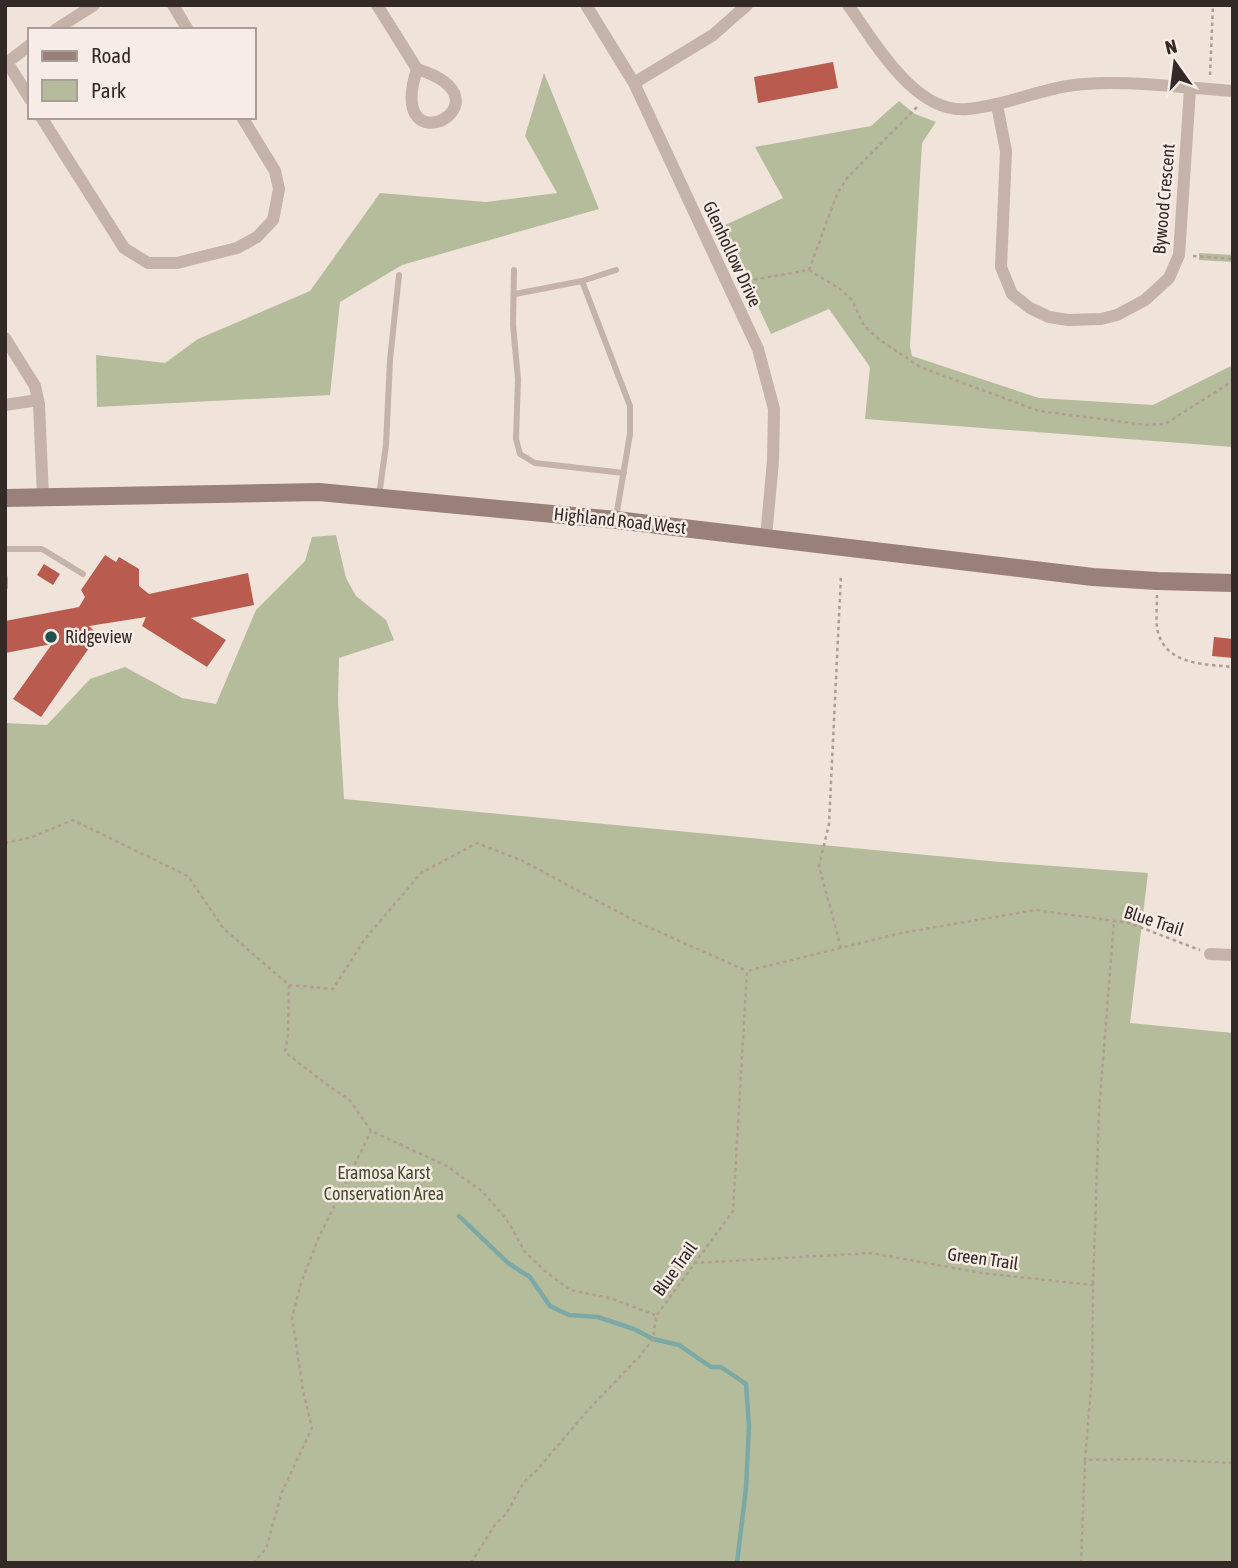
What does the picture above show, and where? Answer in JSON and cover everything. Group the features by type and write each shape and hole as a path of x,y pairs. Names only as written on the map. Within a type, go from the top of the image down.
{"street":[{"path":"58,28 94,5"},
{"path":"173,5 187,28"},
{"path":"377,5 417,69 434,74 453,90 453,111 443,121 436,123 421,120 412,109 412,85 417,69"},
{"name":"Glenhollow Drive","path":"586,5 634,83 758,349 774,409 773,461 766,537"},
{"path":"634,83 712,35 747,5"},
{"path":"848,5 906,82 943,107 965,110 1068,86 1114,84 1233,91"},
{"path":"28,47 6,63 28,96"},
{"name":"Bywood Crescent","path":"997,104 1006,151 1001,267 1012,294 1030,309 1049,317 1068,320 1110,317 1145,300 1170,278 1179,255 1190,89"},
{"path":"42,119 124,248 148,263 177,263 237,248 257,237 273,220 279,189 275,171 244,119"},
{"path":"5,338 34,383 38,400 43,498"},
{"path":"5,405 38,400"},
{"name":"Highland Road West","path":"5,498 319,492 616,520 1093,577 1233,583"},
{"path":"1210,954 1233,955"}],"lane":[{"path":"514,270 513,325 518,379 516,439 520,454 535,463 624,473"},
{"path":"515,294 582,281 616,270"},
{"path":"379,498 386,445 390,360 399,275"},
{"path":"582,281 630,406 632,422 616,520"},
{"path":"5,550 42,549 83,574"},
{"path":"5,578 5,587"}],"path":[{"path":"1209,90 1213,5"},
{"path":"809,270 837,194 848,178 926,98"},
{"path":"1179,255 1233,259"},
{"path":"727,284 809,270 840,289 852,300 864,326 920,367 1039,411 1147,425 1166,424 1233,381"},
{"path":"841,575 829,824 819,866 841,948"},
{"path":"1157,581 1157,629 1166,648 1185,662 1233,667"},
{"path":"5,843 32,837 73,820 188,876 223,928 289,985 333,989 364,940 421,873 477,843 523,861 637,922 747,971"},
{"name":"Blue Trail","path":"471,1563 494,1527 506,1514 524,1482 653,1339 656,1316 733,1211 747,971 901,933 1036,911 1129,923 1210,954"},
{"path":"1081,1563 1092,1377 1099,1111 1114,921"},
{"path":"289,985 285,1052 349,1099 371,1131 447,1166 483,1192 507,1220 526,1252 570,1290 610,1298 656,1316"},
{"path":"253,1563 267,1549 282,1492 312,1428 303,1391 292,1317 298,1294 319,1237 371,1131"},
{"name":"Green Trail","path":"694,1263 871,1253 982,1273 1093,1284"},
{"path":"1085,1460 1143,1459 1233,1463"}],"green space":[{"path":"544,73 599,209 402,265 340,302 330,395 97,407 96,355 165,363 198,339 310,291 380,193 486,202 557,193 525,136"},
{"path":"899,101 915,114 936,122 922,143 910,346 912,356 1039,398 1153,405 1233,365 1233,447 865,419 870,367 829,309 771,334 721,227 783,198 755,147 871,126"},
{"path":"1199,253 1233,255 1233,262 1199,260"},
{"name":"Eramosa Karst Conservation Area","path":"336,535 346,578 356,596 386,620 394,640 339,658 338,701 344,799 1000,862 1148,873 1130,1023 1233,1033 1233,1563 5,1563 5,723 47,725 90,679 125,667 182,698 216,704 256,610 305,561 312,537"}],"building":[{"path":"833,62 838,88 758,103 754,77"},
{"name":"Ridgeview","path":"105,555 116,562 119,557 139,569 139,586 149,594 248,573 254,605 191,618 226,640 207,667 142,626 146,617 89,626 98,635 41,717 13,699 52,644 5,653 5,621 79,607 85,597 81,590"},
{"path":"44,564 60,574 53,585 37,575"},
{"path":"1214,637 1233,639 1233,658 1212,656"}],"waterway":[{"path":"459,1216 508,1263 530,1277 550,1306 569,1315 598,1317 634,1329 653,1339 679,1345 711,1367 721,1367 746,1384 749,1426 746,1488 737,1563"}],"place":[{"name":"Ridgeview","path":"51,637"}]}
